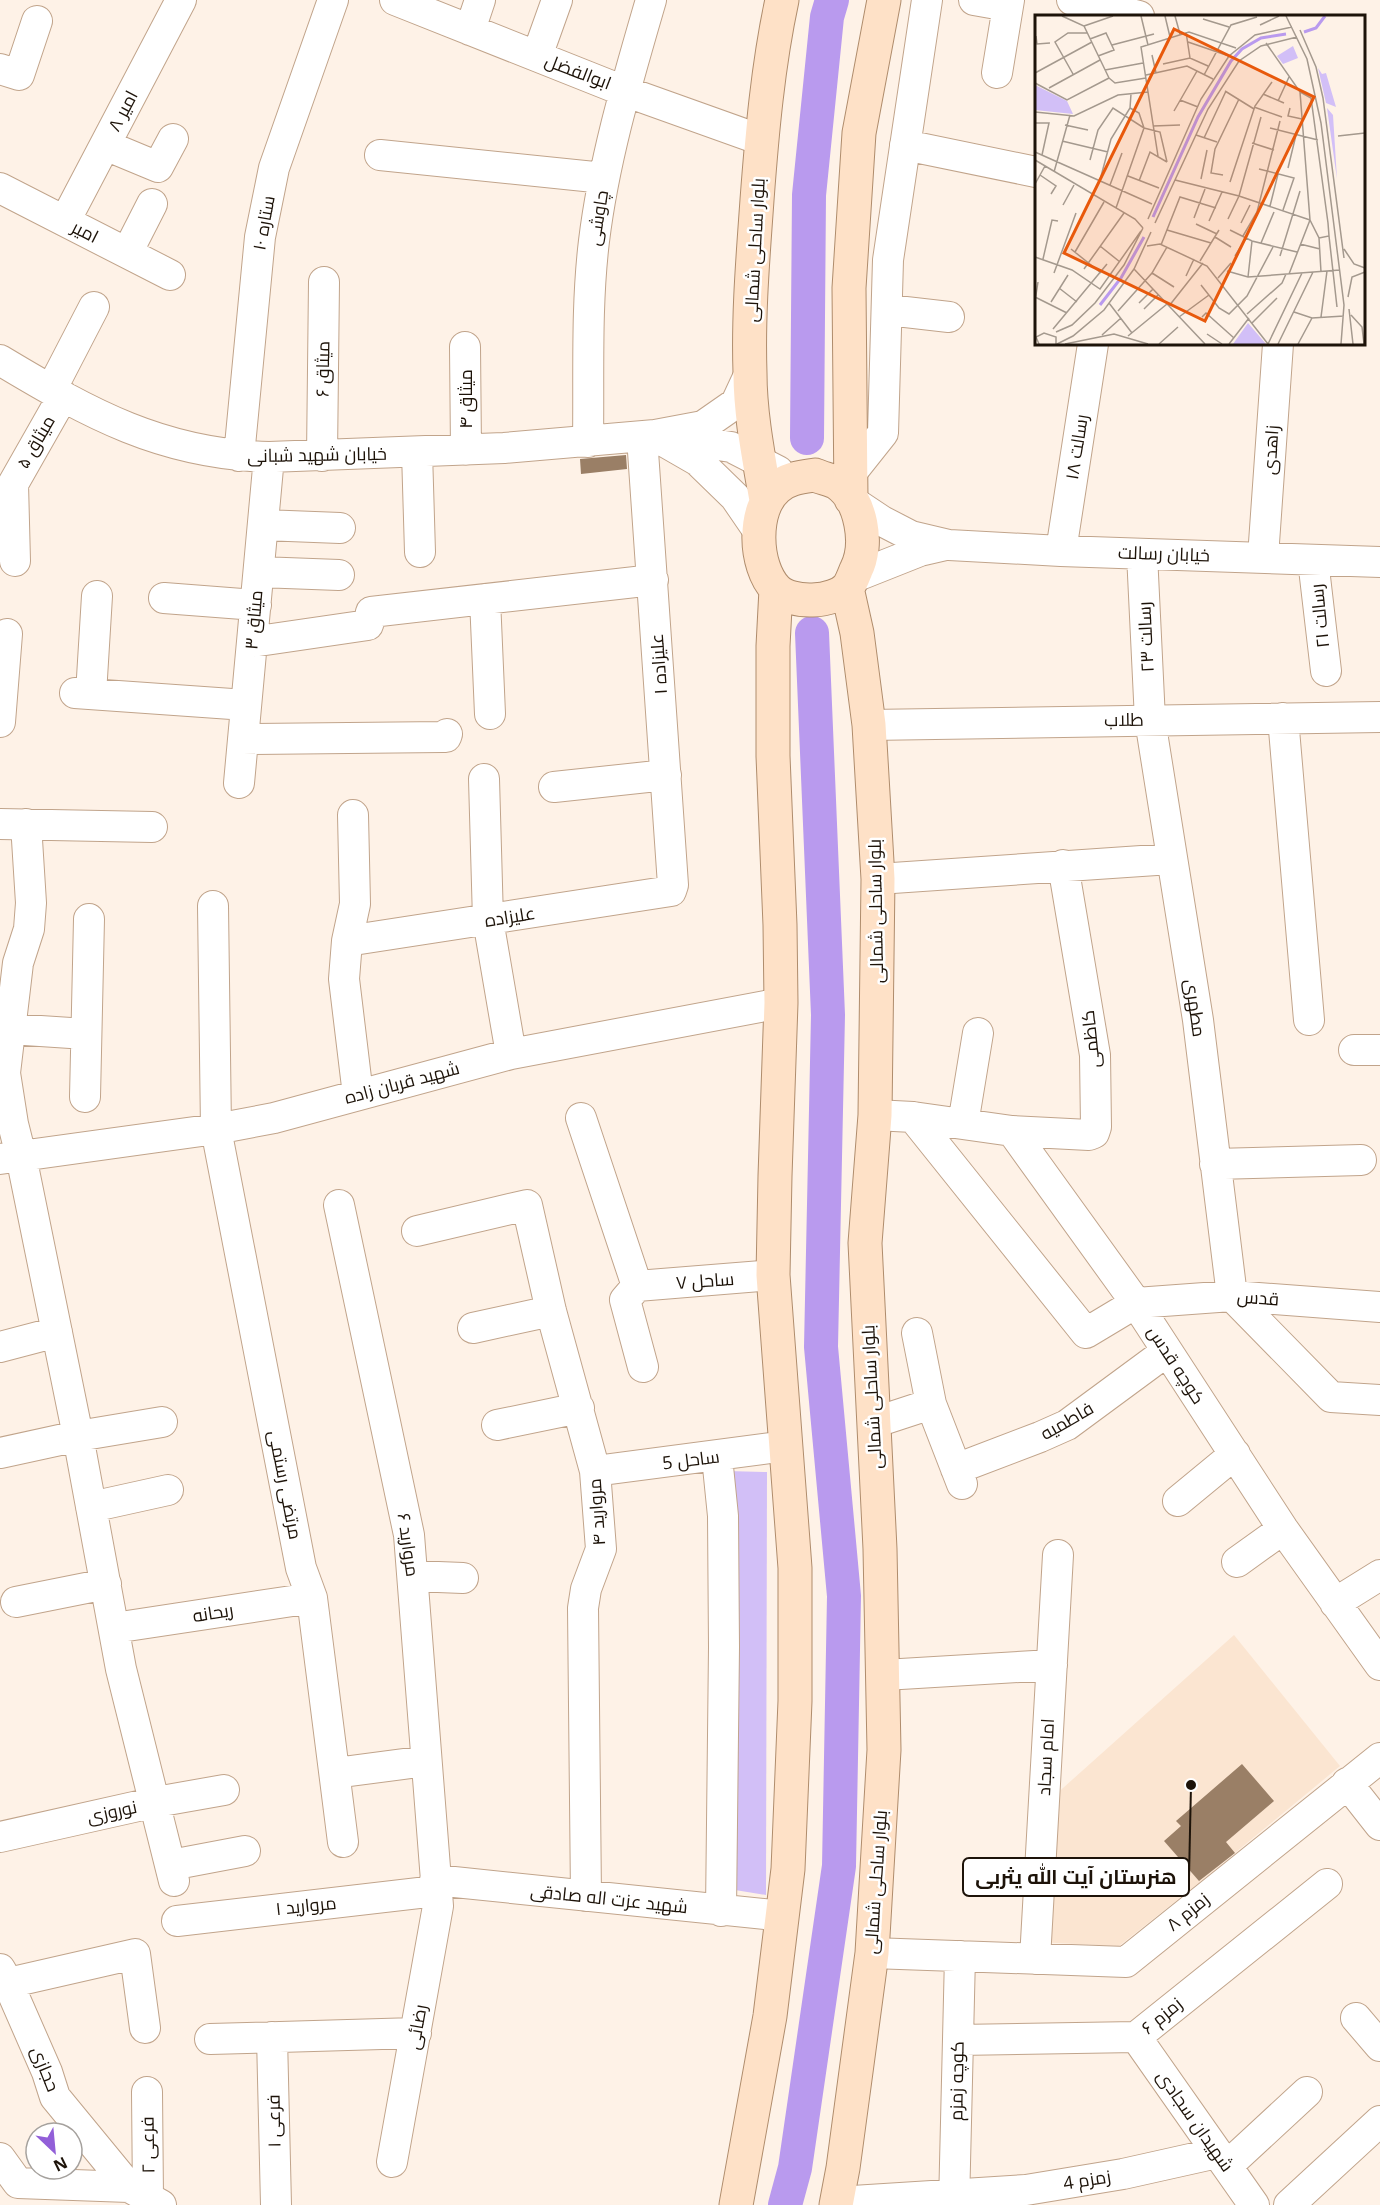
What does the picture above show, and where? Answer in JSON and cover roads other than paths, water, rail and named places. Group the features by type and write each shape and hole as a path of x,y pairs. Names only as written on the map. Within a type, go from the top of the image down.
{"main road":[{"name":"بلوار ساحلی شمالی","path":"766,500 759,462 750,375 752,281 761,140 782,0"},
{"path":"853,491 815,475 793,478 777,488 766,500 761,512 760,554 765,570 776,589 789,597 818,600 830,596 850,583 860,563 862,541 853,491 849,433 849,277 859,133 884,0"},
{"name":"بلوار ساحلی شمالی","path":"836,2204 843,2168 872,1953 884,1750 884,1675 865,1243 875,1115 878,879 869,725 850,583"},
{"path":"736,2205 770,2016 788,1869 796,1633 795,1568 773,1275 781,1003 773,756 773,646 776,589"}],"street":[{"name":"امیر ۸","path":"65,221 181,0"},
{"name":"ستاره ۱۰","path":"239,456 260,237 274,168 333,0"},
{"name":"ابوالفضل","path":"395,0 624,91 761,140"},
{"path":"470,30 480,0"},
{"path":"537,56 556,0"},
{"name":"چاوشی","path":"588,442 590,290 594,240 604,178 624,91 651,0"},
{"path":"853,491 883,433 888,260 927,0"},
{"path":"974,0 1009,3 997,74"},
{"path":"1072,0 1135,15"},
{"path":"1152,15 1154,0"},
{"path":"0,69 19,75 37,21"},
{"path":"105,145 158,167 173,139"},
{"path":"905,146 1035,172"},
{"path":"380,155 604,178"},
{"name":"امیر","path":"0,188 170,275"},
{"path":"126,253 152,204"},
{"name":"میثاق ۶","path":"322,456 324,282"},
{"name":"میثاق ۵","path":"15,561 6,485 57,393 94,307"},
{"path":"888,310 949,317"},
{"name":"رسالت ۱۸","path":"1061,551 1093,345"},
{"name":"زاهدی","path":"1263,557 1278,345"},
{"name":"میثاق ۴","path":"465,348 466,450"},
{"name":"خیابان شهید شبانی","path":"0,360 118,425 151,437 192,448 239,456 269,457 466,450 648,436 703,426 736,403 750,375"},
{"path":"648,436 698,461 735,497 759,532"},
{"name":"خیابان شهید شبانی","path":"648,436 731,447 793,478"},
{"name":"علیزاده ۱","path":"648,436 653,580 673,885 671,891"},
{"path":"417,452 420,552"},
{"name":"میثاق ۳","path":"239,783 269,457"},
{"name":"خیابان رسالت","path":"853,491 882,521 911,536 949,545 1380,562"},
{"path":"263,525 340,528"},
{"name":"خیابان رسالت","path":"850,583 920,551 949,545"},
{"name":"رسالت ۲۳","path":"1142,554 1150,720"},
{"name":"رسالت ۲۱","path":"1313,560 1326,671"},
{"path":"259,572 339,575"},
{"path":"252,642 368,625 371,612 653,580"},
{"path":"97,596 83,694 246,705"},
{"path":"164,598 255,605"},
{"path":"485,599 490,714"},
{"path":"0,722 7,634"},
{"path":"1283,718 1309,1020"},
{"name":"طلاب","path":"869,725 1283,718 1380,719"},
{"name":"مطهری","path":"1150,720 1196,1009 1232,1296"},
{"path":"243,739 443,737 447,734"},
{"path":"554,787 666,775"},
{"path":"484,779 488,920 511,1054"},
{"path":"353,814 355,904 347,940 344,980 358,1095"},
{"path":"152,827 13,824 32,903 29,929 11,950 18,963 2,1074 13,1124 11,1158 57,1332 131,1714 173,1873 245,1851"},
{"path":"878,879 1171,859"},
{"name":"کاظمی","path":"1012,1131 1089,1135 1094,1133 1096,1127 1095,1055 1063,865"},
{"name":"علیزاده","path":"347,940 671,891"},
{"name":"مرتضی رستمی","path":"213,906 216,1129 301,1568 312,1598 343,1842"},
{"path":"85,1097 89,919"},
{"name":"شهید قربان زاده","path":"11,1158 216,1129 274,1118 511,1054 781,1003"},
{"path":"10,1029 86,1034"},
{"path":"963,1124 978,1033"},
{"path":"875,1115 1012,1131"},
{"path":"581,1118 638,1286 625,1300 643,1367"},
{"path":"913,1118 1086,1333 1136,1303"},
{"name":"کوچه قدس","path":"1012,1131 1136,1303 1283,1529 1380,1665"},
{"path":"1215,1164 1361,1160"},
{"name":"مروارید ۶","path":"339,1205 409,1535 435,1886"},
{"name":"مروارید ۴","path":"417,1231 527,1205 551,1311 579,1408 595,1471 602,1549 586,1589 583,1608 586,1896"},
{"name":"ساحل ۷","path":"638,1286 773,1275"},
{"path":"1232,1296 1330,1397 1380,1400"},
{"name":"قدس","path":"1136,1303 1232,1296 1380,1307"},
{"path":"474,1328 551,1311"},
{"path":"0,1347 57,1332"},
{"path":"873,1423 931,1404 917,1333"},
{"name":"فاطمیه","path":"931,1404 959,1476 1067,1425 1166,1352"},
{"path":"497,1425 579,1408"},
{"path":"0,1452 162,1422"},
{"name":"ساحل 5","path":"595,1471 717,1457 786,1446"},
{"path":"1178,1501 1234,1454"},
{"path":"717,1457 723,1516 721,1911"},
{"path":"91,1508 168,1490"},
{"path":"1237,1562 1283,1529"},
{"name":"امام سجاد","path":"1035,1959 1058,1555"},
{"path":"1335,1603 1380,1575"},
{"path":"413,1576 463,1578"},
{"path":"16,1602 106,1584"},
{"name":"ریحانه","path":"114,1628 312,1598"},
{"path":"884,1675 1052,1665"},
{"name":"زمزم ۸","path":"872,1953 1126,1962 1380,1758"},
{"path":"335,1773 426,1761"},
{"path":"1347,1783 1380,1825"},
{"name":"نوروزی","path":"0,1837 156,1802 224,1790"},
{"name":"زمزم ۶","path":"958,2040 1136,2037 1327,1884"},
{"name":"شهید عزت اله صادقی","path":"435,1886 586,1896 783,1916"},
{"name":"مروارید ۱","path":"177,1921 435,1886"},
{"name":"رضائی","path":"392,2162 438,1906 435,1886"},
{"path":"4,1976 135,1954 145,2028"},
{"name":"کوچه زمزم","path":"954,2199 960,1956"},
{"name":"حجازی","path":"4,1976 55,2097 146,2197"},
{"path":"1356,2018 1380,2046"},
{"path":"210,2039 416,2033"},
{"name":"فرعی ۱","path":"273,2037 276,2205"},
{"name":"شهیدان سجادی","path":"1136,2037 1254,2205"},
{"name":"فرعی ۲","path":"146,2197 147,2092"},
{"path":"1222,2160 1308,2092"},
{"path":"1307,2199 1379,2127"},
{"path":"0,2158 18,2183 146,2197"},
{"name":"زمزم 4","path":"836,2204 954,2199 1222,2160"}],"waterway":[{"path":"807,438 809,195 827,17 832,0"},
{"path":"785,2205 795,2168 839,1866 844,1596 821,1347 828,1015 812,633"}],"place":[{"name":"هنرستان آیت الله یثربی","path":"1191,1785"}]}
